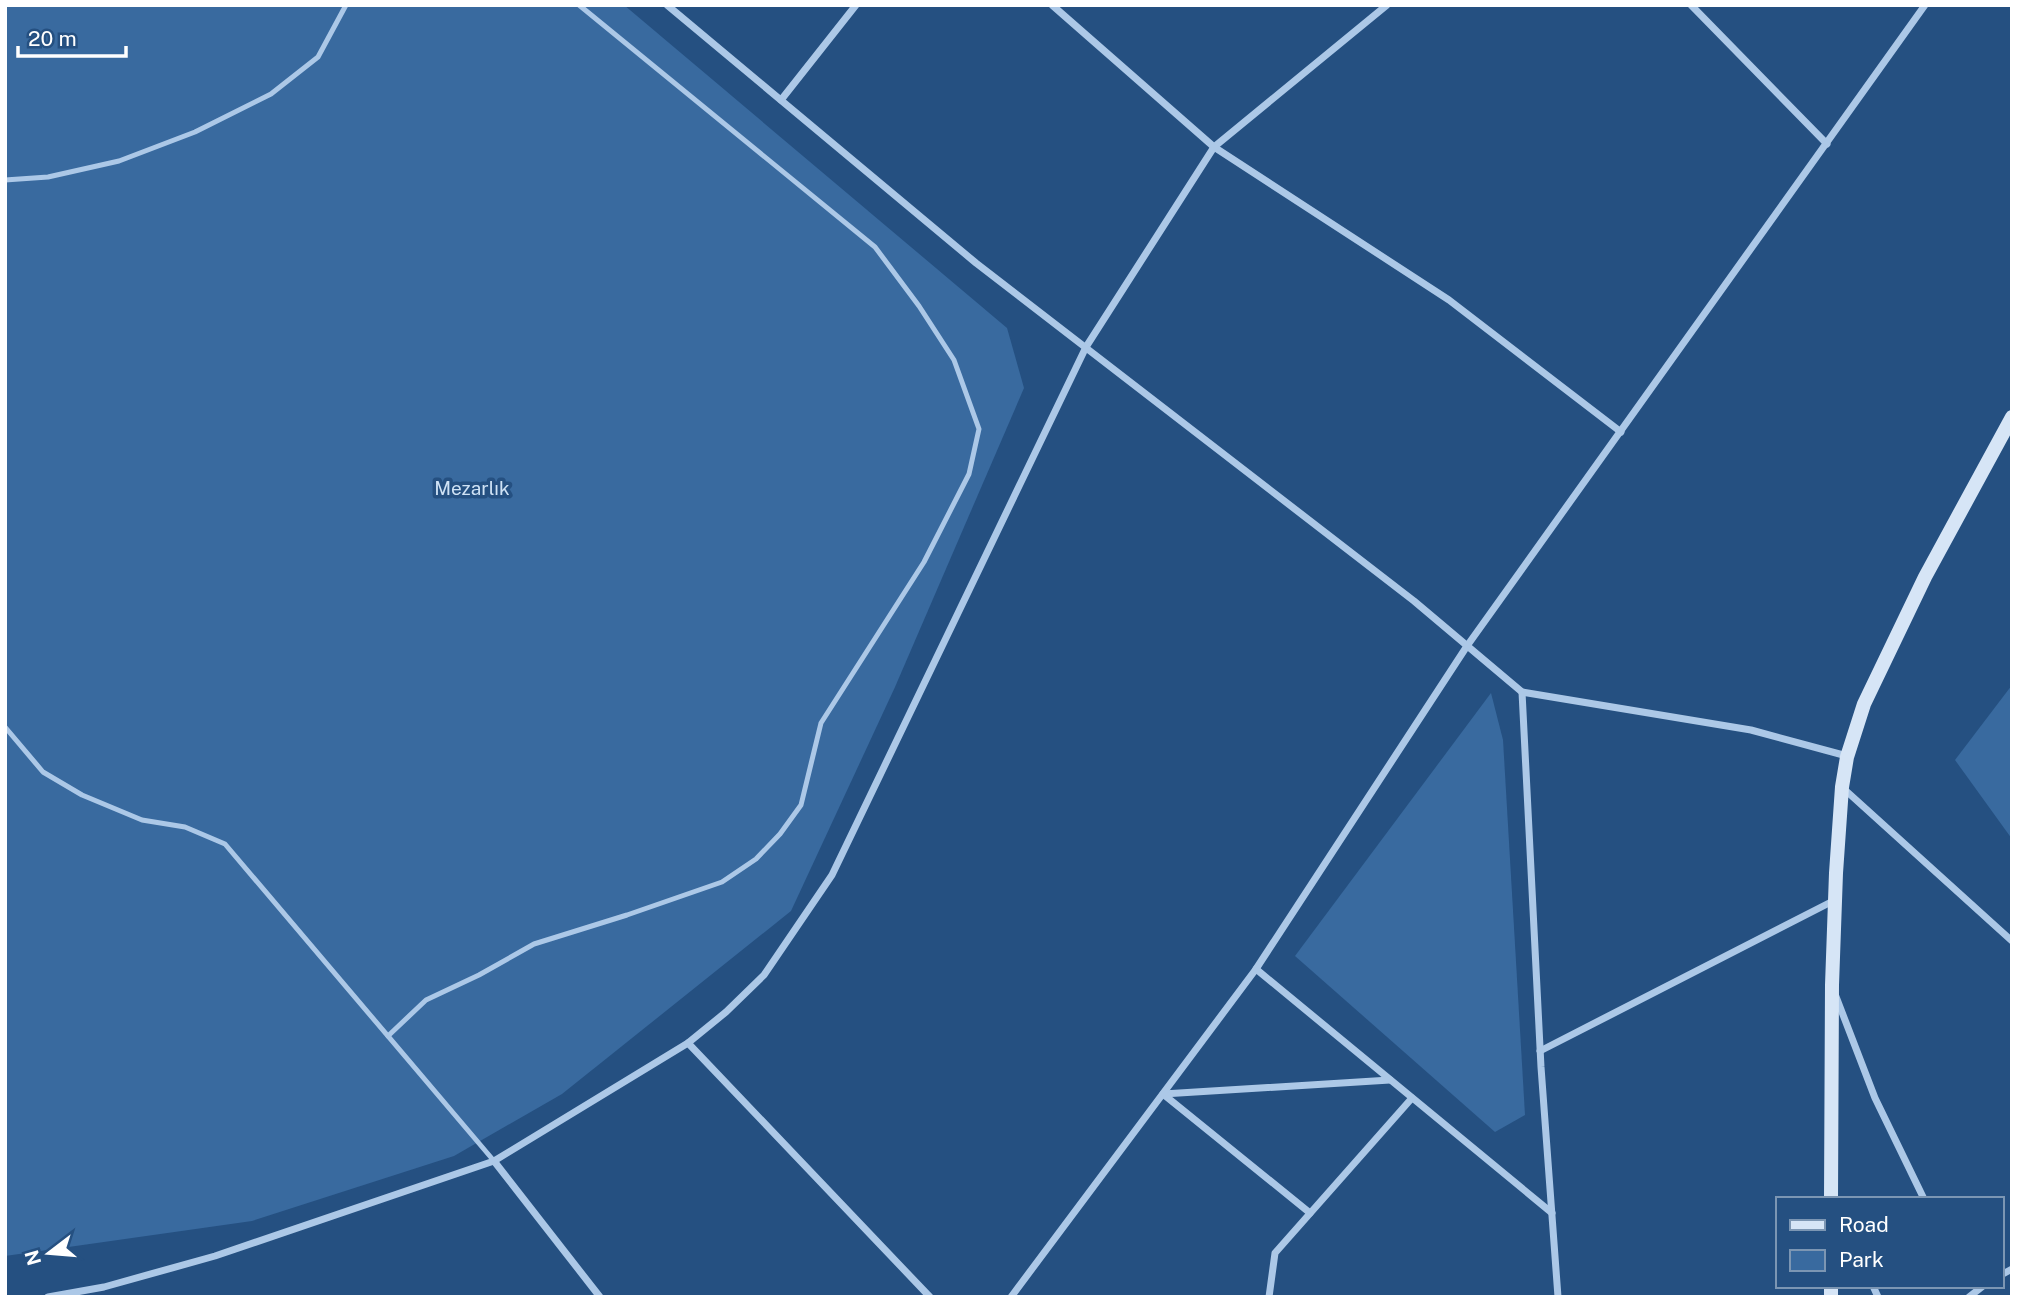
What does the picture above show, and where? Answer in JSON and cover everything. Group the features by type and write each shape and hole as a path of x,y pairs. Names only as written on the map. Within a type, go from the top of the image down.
{"street":[{"path":"667,5 976,263 1414,601 1522,692 1751,730 1847,757"},
{"path":"781,100 856,5"},
{"path":"1052,5 1214,147 1448,300 1620,432"},
{"path":"48,1297 104,1287 215,1256 494,1161 688,1043 726,1012 764,975 832,875 1086,347 1214,147 1387,5"},
{"path":"1691,5 1827,144"},
{"path":"1011,1297 1256,969 1467,646 1925,5"},
{"path":"1831,1197 1835,900 1842,787 1847,757 1864,704 1925,577 2012,417"},
{"path":"1522,692 1540,1051 1558,1297"},
{"path":"1842,787 2012,941"},
{"path":"1540,1051 1835,900"},
{"path":"1256,969 1552,1213"},
{"path":"1832,985 1875,1098 1923,1197"},
{"path":"688,1043 930,1297"},
{"path":"1163,1094 1390,1080"},
{"path":"1163,1094 1310,1213"},
{"path":"1269,1297 1275,1253 1412,1098"},
{"path":"494,1161 600,1297"},
{"path":"1969,1297 1978,1290"}],"lane":[{"path":"5,180 48,177 119,161 195,132 271,94 318,57 346,5"},
{"path":"388,1036 426,1000 479,975 534,944 722,882 756,859 780,834 801,805 821,723 924,562 969,474 978,429 954,360 919,306 875,247 579,5"},
{"path":"5,727 43,772 82,795 142,820 185,827 225,844 494,1161"}],"green space":[{"name":"Mezarlık","path":"5,5 624,5 1007,328 1024,388 895,687 791,911 562,1094 454,1156 252,1221 5,1256"},
{"path":"2012,685 2012,839 1955,760"},
{"path":"1491,693 1503,740 1525,1115 1495,1132 1295,956"}]}
